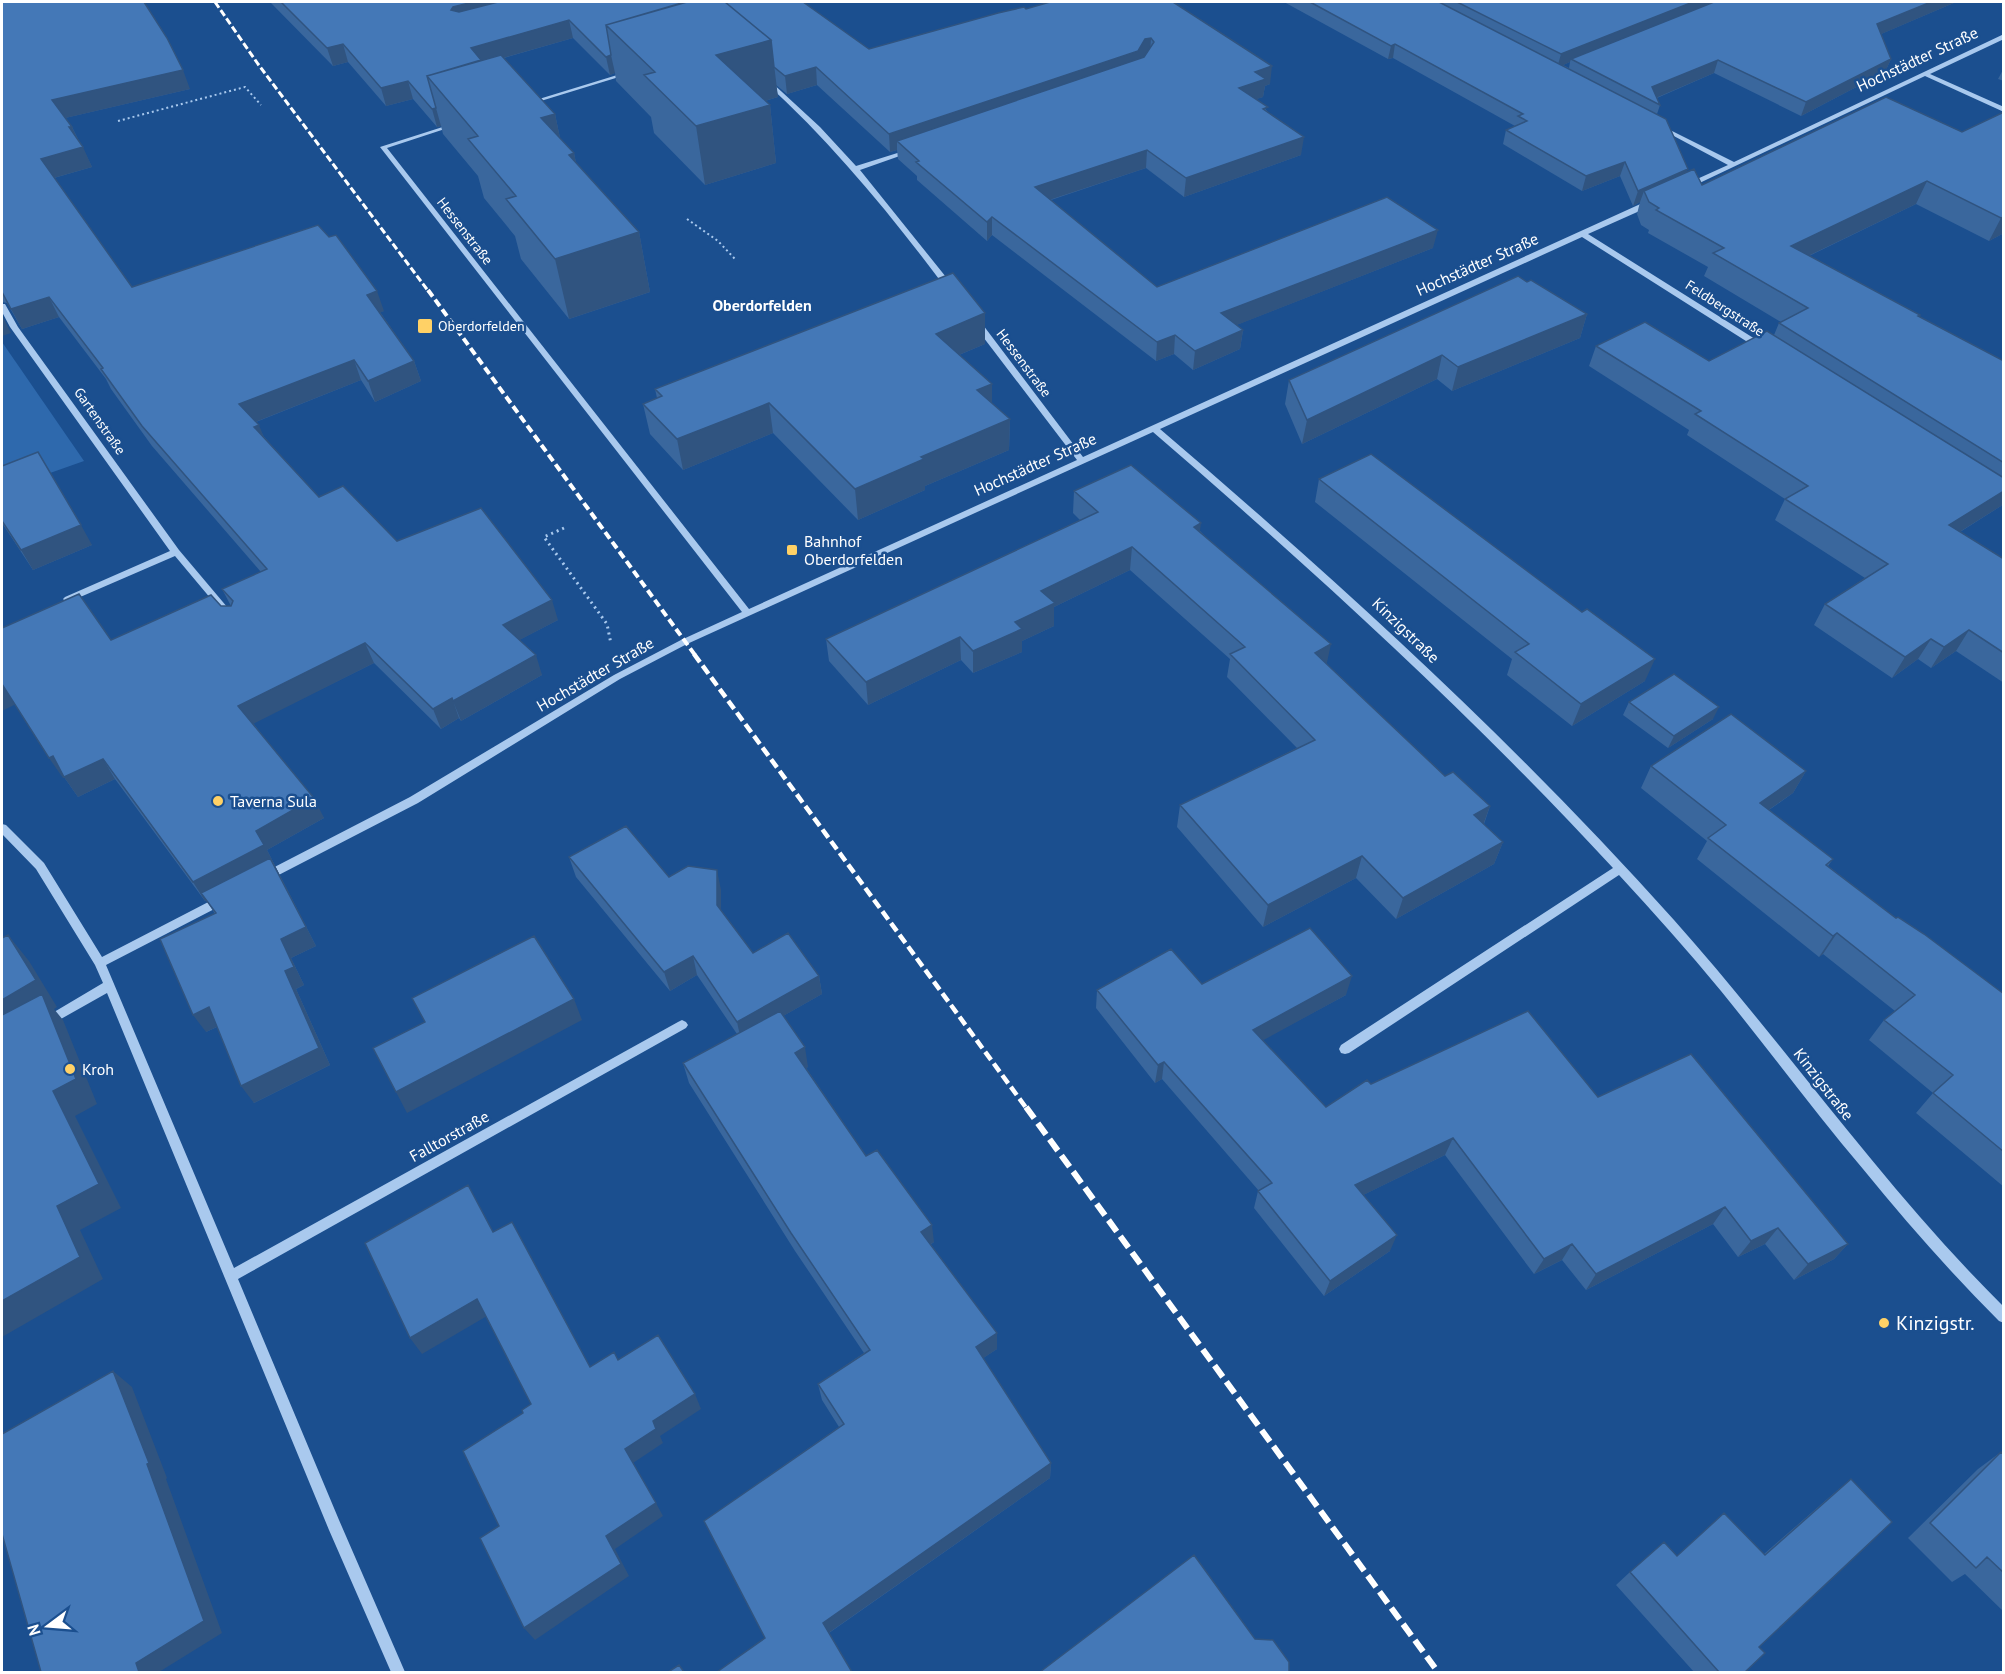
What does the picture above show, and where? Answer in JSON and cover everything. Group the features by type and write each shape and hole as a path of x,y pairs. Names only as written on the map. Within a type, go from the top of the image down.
{"street":[{"name":"Hochstädter Straße","path":"1680,189 2004,36"},
{"path":"520,105 642,69"},
{"path":"757,73 855,169 890,208 954,293"},
{"path":"1924,74 2004,110"},
{"path":"1650,122 1734,165"},
{"name":"Hessenstraße","path":"463,123 382,147 747,612"},
{"path":"855,169 921,147"},
{"name":"Hochstädter Straße","path":"257,881 414,800 617,677 747,612 1659,199"},
{"name":"Feldbergstraße","path":"1583,234 1763,349"},
{"name":"Gartenstraße","path":"2,306 14,327 176,552 236,623"},
{"name":"Hessenstraße","path":"975,320 1082,461"},
{"name":"Kinzigstraße","path":"1155,429 1259,517 1372,620 1537,781 1723,984 1896,1201 2004,1317"},
{"path":"56,604 176,552"},
{"path":"2,828 40,866 100,963 334,1525 398,1672"},
{"path":"1345,1049 1620,869"},
{"path":"100,963 236,892"},
{"path":"41,1024 110,985"},
{"name":"Falltorstraße","path":"232,1276 682,1025"}],"path":[{"path":"118,121 245,87 261,105"},
{"path":"687,219 718,241 735,259"},
{"path":"564,528 544,537 607,624 617,677"}],"shaded area":[{"path":"2,342 84,461 2,490"}],"building":[{"path":"2,2 144,2 167,38 183,70 52,100 72,127 69,127 83,147 41,159 132,287 318,225 329,237 336,235 377,291 367,295 414,361 368,381 354,360 239,404 259,425 254,427 319,497 343,486 397,541 481,508 552,600 503,625 536,655 453,701 452,698 433,709 365,643 238,706 314,798 256,831 264,845 193,882 103,759 64,777 53,756 49,758 2,684 2,628 79,594 111,640 211,595 221,606 231,606 233,601 222,589 267,569 142,426 101,369 103,368 49,297 11,309 2,292"},
{"path":"281,2 473,2 453,7 451,10 459,12 498,2 685,2 606,25 611,55 606,57 569,20 471,48 481,60 427,76 436,108 432,109 408,81 381,88 343,44 327,48"},
{"path":"687,2 725,2 771,40 716,55 770,105 696,126 644,75 655,72 606,25"},
{"path":"725,2 803,2 869,49 998,13 1024,7 1026,9 1050,2 1173,2 1272,66 1255,72 1266,79 1239,88 1268,107 1263,109 1304,137 1186,178 1147,150 1035,187 1157,287 1387,197 1438,230 1221,313 1243,330 1195,351 1175,335 1157,342 992,217 987,222 916,162 919,161 897,141 1144,57 1154,42 1151,38 1145,39 1138,51 889,134 816,67 785,76 774,67 771,40"},
{"path":"1310,2 1439,2 1666,119 1688,169 1638,191 1625,162 1586,176 1506,130 1527,121 1518,116 1523,114 1395,44 1391,46"},
{"path":"1457,2 1693,2 1561,54"},
{"path":"1714,2 1931,2 1877,24 1891,59 1806,102 1718,60 1652,87 1660,105 1571,59"},
{"path":"501,55 555,114 541,118 574,153 569,155 639,232 555,259 506,199 516,196 468,139 478,136 427,76"},
{"path":"1886,97 1962,132 2004,112 2004,217 2001,218 1927,181 1791,246 2004,361 2004,463 1779,323 1808,308 1713,253 1724,248 1656,210 1659,208 1649,202 1644,191 1694,169 1702,185"},
{"path":"953,273 985,313 936,334 992,384 977,390 1010,419 921,457 924,459 855,489 769,403 677,439 643,404 662,396 655,389"},
{"path":"1518,276 1527,282 1531,280 1587,314 1458,367 1442,355 1307,420 1289,380"},
{"path":"1645,322 1709,361 1767,331 2004,478 2004,491 1949,525 2004,559 2004,653 1969,630 1944,647 1931,639 1905,657 1825,604 1888,564 1785,499 1808,486 1695,414 1701,411 1596,346"},
{"path":"38,452 81,525 21,550 2,521 2,466"},
{"path":"1371,454 1582,612 1587,609 1655,659 1581,704 1515,652 1529,644 1319,479"},
{"path":"1131,465 1201,523 1194,527 1331,644 1315,653 1445,776 1453,772 1490,806 1474,815 1503,842 1403,898 1362,856 1268,905 1180,805 1315,740 1230,654 1245,647 1132,547 1041,591 1055,603 1015,622 1022,629 973,651 960,637 866,682 826,639 1098,512 1074,491"},
{"path":"1674,674 1719,707 1674,736 1629,702"},
{"path":"1731,714 1806,771 1760,803 1833,859 1826,865 1896,918 1898,917 1924,934 2004,994 2004,1152 1933,1093 1953,1075 1884,1020 1915,995 1837,933 1833,936 1708,838 1726,825 1651,766"},
{"path":"626,826 669,877 688,866 717,870 717,905 753,953 788,933 819,976 737,1022 693,956 664,972 569,857"},
{"path":"270,858 306,927 281,939 294,967 285,971 319,1048 241,1086 209,1007 193,1015 160,939 216,913 201,893"},
{"path":"1310,928 1352,976 1253,1030 1326,1107 1367,1080 1371,1084 1528,1011 1598,1097 1691,1054 1848,1244 1808,1264 1778,1228 1751,1241 1725,1207 1596,1274 1572,1244 1544,1259 1453,1138 1355,1185 1397,1235 1330,1281 1258,1191 1272,1183 1164,1062 1158,1065 1097,990 1171,949 1202,984"},
{"path":"8,935 36,980 2,1000 2,938"},
{"path":"534,936 574,999 396,1092 373,1048 425,1022 412,998"},
{"path":"42,994 76,1079 53,1091 99,1184 57,1206 80,1257 2,1301 2,1015"},
{"path":"780,1011 805,1047 795,1053 866,1156 877,1150 932,1225 921,1232 997,1333 976,1347 1051,1463 823,1623 852,1672 717,1672 765,1638 704,1521 844,1424 818,1384 870,1350 791,1233 683,1063"},
{"path":"468,1185 493,1232 512,1222 590,1367 614,1352 618,1360 658,1335 695,1394 653,1421 656,1429 625,1449 656,1503 606,1536 621,1564 524,1628 480,1538 499,1526 463,1451 523,1413 522,1410 531,1404 477,1299 410,1338 365,1243"},
{"path":"113,1371 149,1463 147,1464 204,1621 136,1663 139,1672 41,1672 2,1534 2,1434"},
{"path":"2001,1452 2004,1455 2004,1573 1987,1557 1976,1568 1930,1523"},
{"path":"1851,1479 1892,1522 1759,1647 1765,1653 1745,1672 1719,1672 1630,1572 1664,1542 1677,1556 1724,1513 1765,1555"},
{"path":"1194,1555 1255,1639 1273,1640 1289,1662 1289,1672 1040,1672"},
{"path":"679,1665 684,1672 668,1672"}],"railway":[{"path":"215,2 258,64 429,292"},
{"path":"428,290 695,655"},
{"path":"694,654 1027,1109"},
{"path":"1026,1107 1438,1672"}],"place":[{"name":"Oberdorfelden","path":"425,326"},
{"name":"Bahnhof Oberdorfelden","path":"792,550"},
{"name":"Taverna Sula","path":"218,801"},
{"name":"Kroh","path":"70,1069"},
{"name":"Kinzigstr.","path":"1884,1323"}],"district":[{"name":"Oberdorfelden","path":"762,305"}]}
